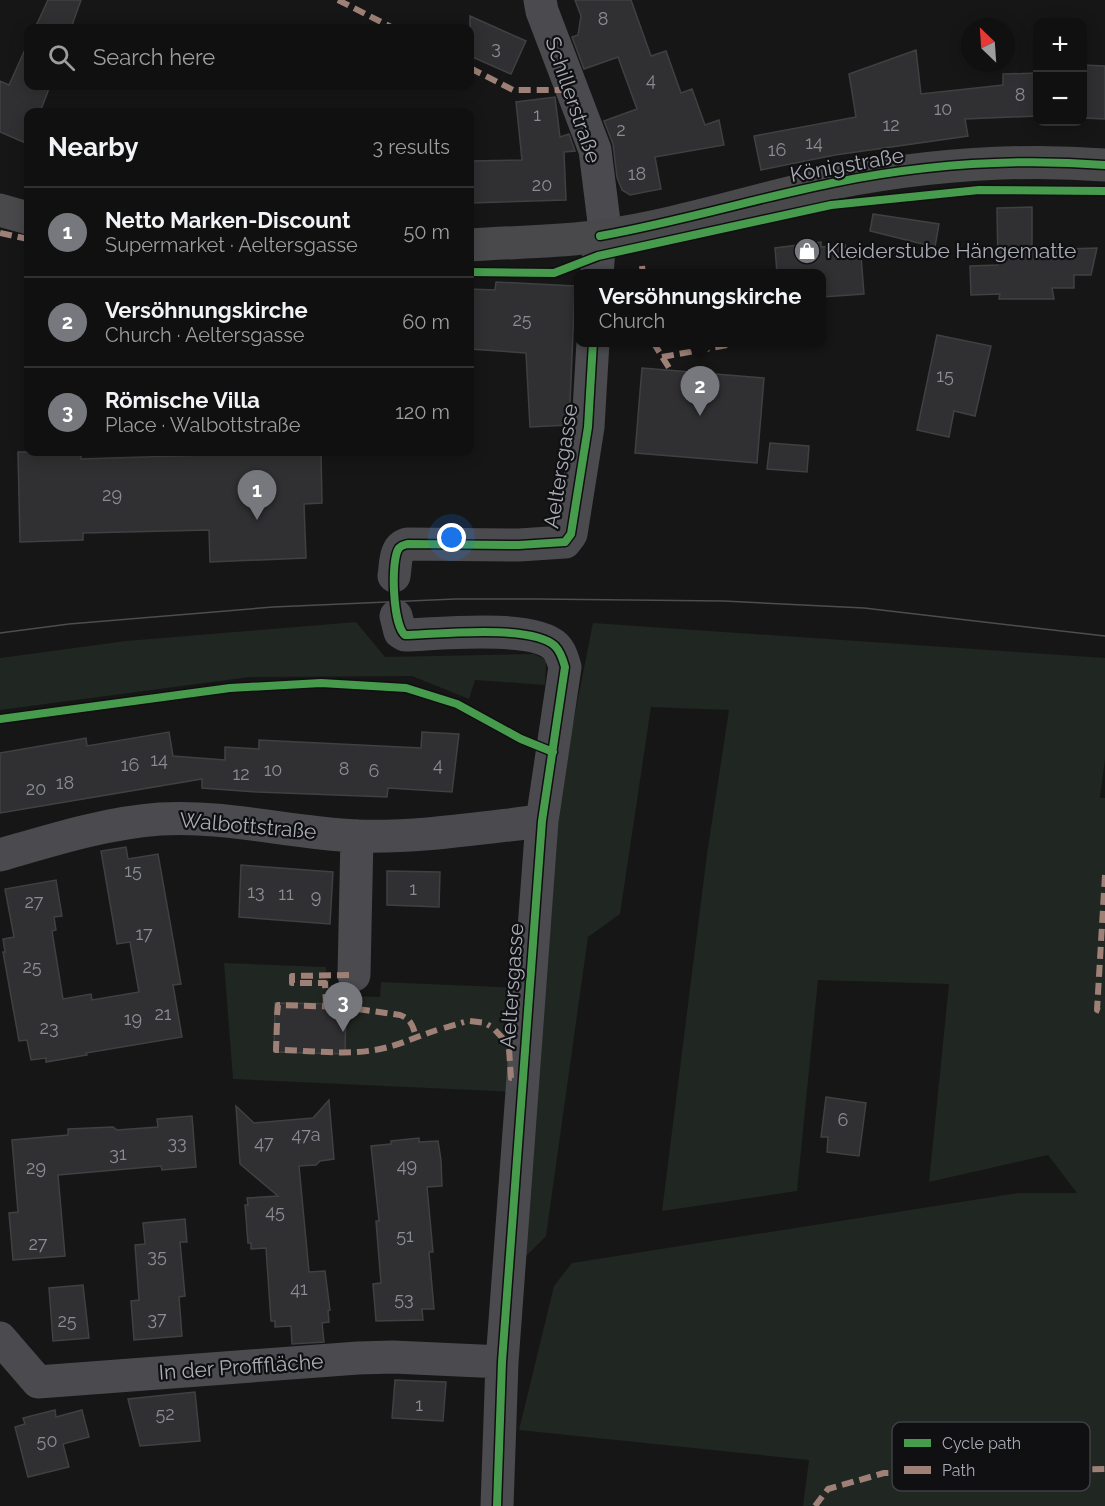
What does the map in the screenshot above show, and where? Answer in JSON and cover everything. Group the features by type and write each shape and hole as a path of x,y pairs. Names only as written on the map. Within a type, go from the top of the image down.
{"street":[{"name":"Schillerstraße","path":"540,0 542,11 595,150 604,222 600,236"},
{"name":"Königstraße","path":"474,245 600,236 651,227 832,183 885,174 968,165 1071,162 1105,165"},
{"path":"0,210 24,218"},
{"path":"597,269 600,236"},
{"name":"Aeltersgasse","path":"394,576 398,549 408,544 519,545 565,542 571,534 588,427 593,347"},
{"name":"Aeltersgasse","path":"396,616 400,632 405,635 517,633 554,645 562,656 565,667 542,821 502,1362 497,1506"},
{"name":"Walbottstraße","path":"0,855 74,834 159,819 208,819 357,836 414,835 542,821"},
{"path":"354,975 357,836"},
{"name":"In der Profffläche","path":"0,1338 38,1382 358,1358 393,1357 502,1362"}],"shaded area":[{"path":"356,622 385,657 534,654 546,660 545,685 475,680 469,699 412,676 250,677 0,710 0,658 126,641"},
{"path":"593,623 1105,658 1105,759 1100,798 1105,798 1105,1506 803,1506 809,1460 519,1430 554,1286 572,1263 1018,1193 1077,1193 1048,1155 929,1182 949,984 818,980 797,1191 662,1211 707,854 729,710 651,707 620,914 588,937 546,1236 521,1261 559,794"},
{"path":"224,963 326,967 329,995 380,997 381,982 521,988 514,1092 233,1079"}],"building":[{"path":"48,0 81,0 72,24 37,24"},
{"path":"575,0 631,0 651,56 666,51 681,93 692,89 705,125 719,120 724,145 655,157 661,189 630,195 622,190 617,177 613,144 604,121 637,109 618,57 584,69 572,37 578,35 581,16"},
{"path":"470,16 526,41 511,74 474,58 474,24 470,24"},
{"path":"916,50 921,94 1003,85 1003,74 1033,73 1033,116 965,119 968,136 835,155 761,170 754,136 856,117 849,74"},
{"path":"24,52 24,90 48,90 42,108 24,108 24,142 0,132 0,81 9,85"},
{"path":"1087,65 1105,66 1105,119 1087,118"},
{"path":"555,97 560,137 569,134 575,151 564,152 566,200 474,203 474,161 522,160 516,102"},
{"path":"1032,207 1032,250 1097,248 1091,275 1074,275 1074,288 1052,288 1054,299 999,299 1000,294 971,295 970,266 998,265 997,208"},
{"path":"873,214 939,224 935,247 870,231"},
{"path":"821,242 821,247 845,245 846,257 861,256 864,294 826,297 826,269 777,269 775,248"},
{"path":"496,282 574,286 569,425 530,427 526,353 474,349 474,289 495,290"},
{"path":"937,335 991,346 975,416 954,411 949,437 917,430"},
{"path":"642,368 764,378 757,463 635,453"},
{"path":"770,443 809,446 807,472 767,469"},
{"path":"18,452 24,452 24,456 81,456 81,459 176,456 321,456 322,503 304,504 306,558 210,562 209,530 83,533 83,540 20,542"},
{"path":"169,732 173,756 225,760 225,747 259,749 259,740 421,748 422,732 459,734 452,792 388,788 387,797 257,792 202,788 202,779 0,813 0,753 86,738 87,746"},
{"path":"126,847 128,859 158,854 181,984 173,985 182,1037 46,1062 46,1058 31,1060 27,1040 19,1041 3,952 5,952 3,939 14,937 5,889 56,880 62,916 54,917 56,930 52,931 63,999 91,994 92,1000 139,992 130,942 117,944 101,851"},
{"path":"241,865 333,872 330,924 239,917"},
{"path":"387,871 440,872 439,907 387,905"},
{"path":"275,1003 346,1004 345,1054 274,1052"},
{"path":"826,1097 866,1103 859,1156 827,1152 828,1137 821,1137"},
{"path":"329,1100 334,1159 320,1161 316,1165 299,1166 309,1272 325,1271 330,1310 328,1311 329,1322 322,1323 324,1342 292,1344 291,1326 275,1327 275,1321 271,1321 266,1248 251,1249 251,1243 248,1243 245,1205 248,1205 247,1198 278,1196 240,1164 236,1106 254,1123 313,1118"},
{"path":"192,1116 196,1167 162,1170 161,1166 58,1175 65,1256 13,1260 9,1213 18,1212 12,1140 68,1135 68,1129 113,1127 117,1130 158,1127 157,1119"},
{"path":"419,1138 419,1142 438,1141 441,1160 442,1186 427,1187 433,1252 429,1252 434,1309 422,1309 423,1320 376,1321 373,1284 381,1283 376,1221 379,1221 371,1146"},
{"path":"185,1219 187,1242 180,1242 185,1296 179,1297 182,1336 134,1340 131,1301 139,1300 135,1245 145,1244 143,1223"},
{"path":"83,1285 89,1338 53,1341 49,1288"},
{"path":"395,1380 446,1382 443,1421 392,1418"},
{"path":"195,1392 200,1441 140,1446 128,1399"},
{"path":"55,1410 56,1417 82,1410 89,1437 63,1444 69,1467 28,1477 15,1427 25,1424 23,1418"}],"tram line":[{"path":"0,633 69,624 273,607 455,599 538,599 724,601 864,608 1105,636"}],"marked path":[{"path":"338,0 385,24"},
{"path":"474,70 513,90 573,90"},
{"path":"0,233 24,238"},
{"path":"656,347 671,371"},
{"path":"662,357 717,347"},
{"path":"1105,875 1097,1010 1105,1013"},
{"path":"326,1006 325,983 292,983 292,976 354,975"},
{"path":"277,1015 278,1005 344,1007 400,1015 411,1023 416,1037"},
{"path":"470,1021 490,1026"},
{"path":"444,1028 464,1022"},
{"path":"277,1023 276,1050 367,1051 395,1045 437,1030"},
{"path":"495,1030 508,1044"},
{"path":"509,1049 511,1078 523,1079"},
{"path":"1090,1469 1105,1469"},
{"path":"815,1506 828,1489 884,1473 892,1473"}],"cycle path":[{"path":"600,236 832,183 899,172 1002,163 1105,165"},
{"path":"474,272 554,273 598,256 831,205 979,190 1105,191"},
{"path":"497,1506 502,1362 542,821 565,667 555,646 543,639 526,635 484,632 405,635 395,607 394,565 399,548 408,544 519,545 565,542 571,534 588,427 593,347"},
{"path":"0,719 230,688 321,683 406,688 457,704 521,739 553,752"}],"place":[{"name":"Kleiderstube Hängematte","path":"807,251"},
{"name":"Versöhnungskirche","path":"700,416"},
{"name":"Netto Marken-Discount","path":"257,520"},
{"name":"Römische Villa","path":"343,1032"}]}
